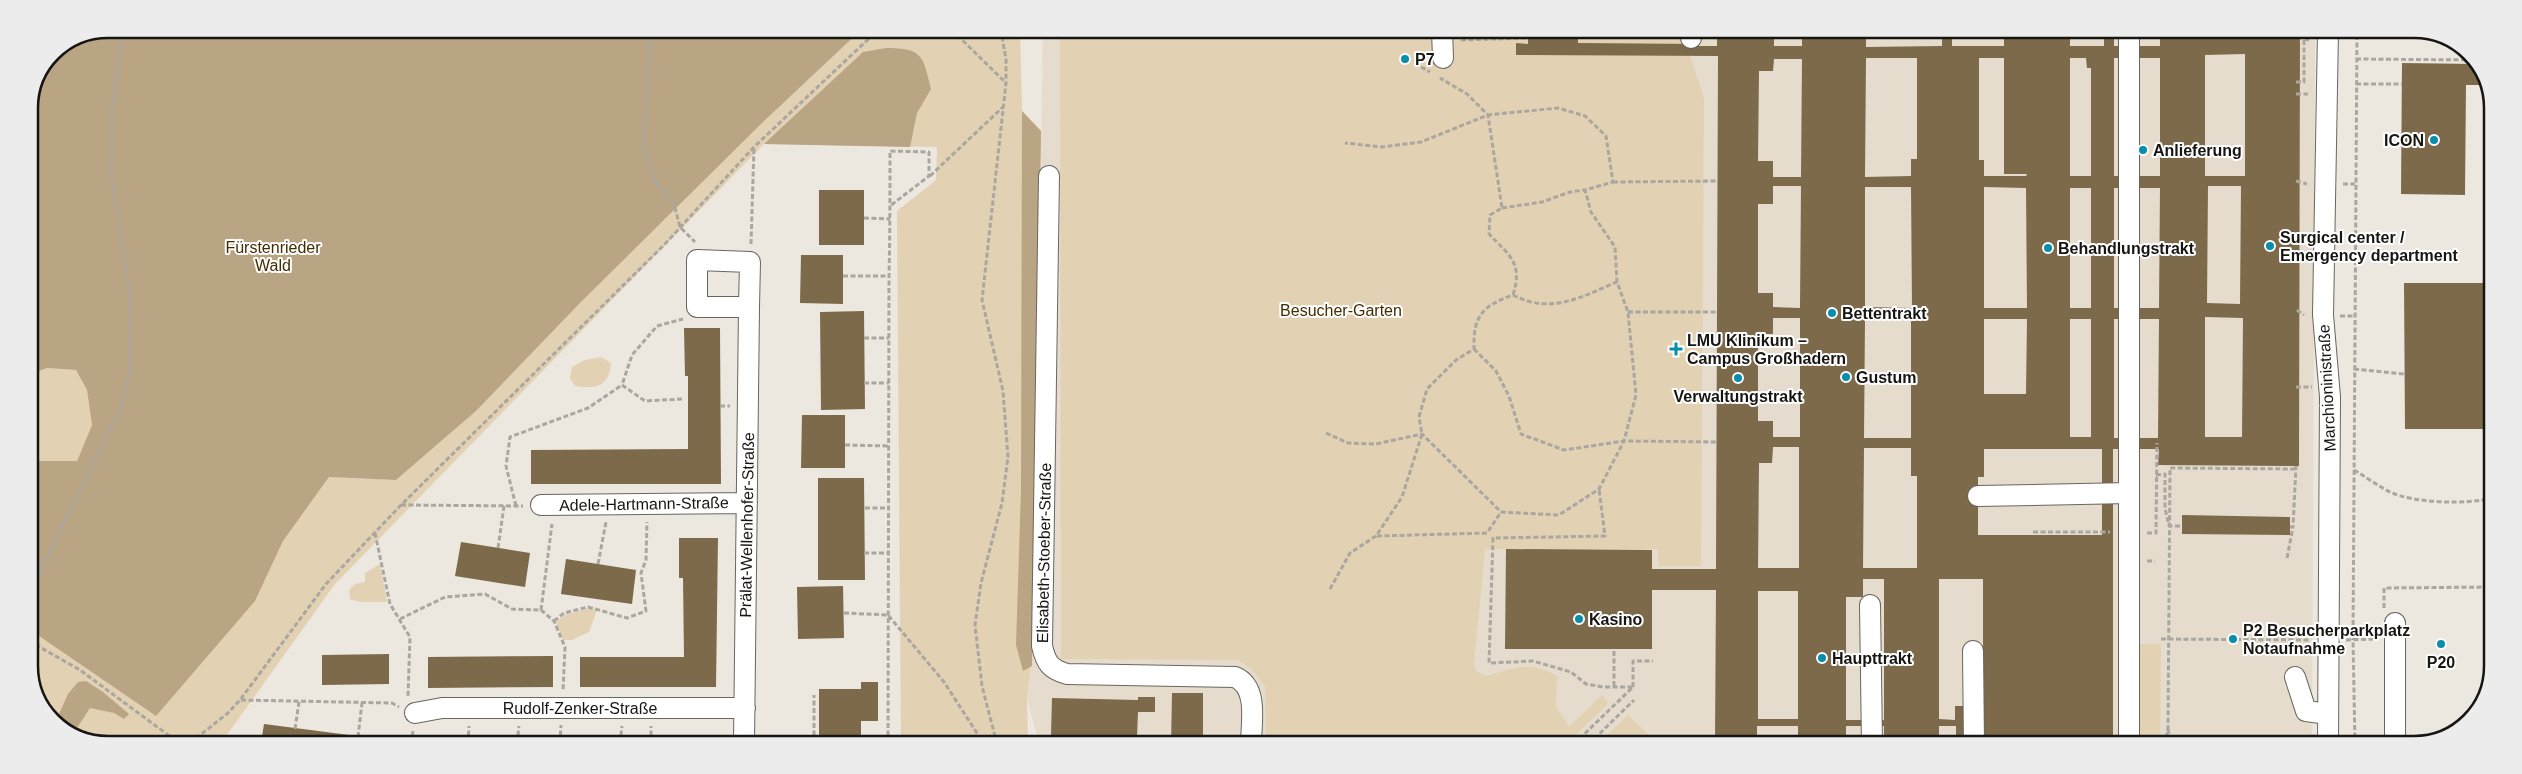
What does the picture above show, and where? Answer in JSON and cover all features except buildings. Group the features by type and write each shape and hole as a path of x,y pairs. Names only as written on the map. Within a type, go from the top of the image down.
{"street":[{"path":"2129,38 2129,736"},
{"name":"Marchioninistraße","path":"2328,38 2323,315 2330,397 2328,736"},
{"name":"Elisabeth-Stoeber-Straße","path":"1049,176 1042,646 1045,660 1052,670 1067,674 1235,677 1243,681 1250,694 1251,736"},
{"path":"749,307 696,307 697,260 750,262"},
{"name":"Prälat-Wellenhofer-Straße","path":"744,736 750,262"},
{"path":"1978,496 2129,493"},
{"name":"Adele-Hartmann-Straße","path":"548,505 747,504"},
{"path":"1870,605 1872,736"},
{"path":"2388,625 2394,736"},
{"path":"1973,651 1974,736"},
{"path":"2295,677 2306,711 2328,719"},
{"name":"Rudolf-Zenker-Straße","path":"415,713 442,708 745,708"},
{"path":"2304,722 2328,719"}],"path":[{"path":"38,577 121,406 130,373 130,294 111,173 112,107 122,38"},
{"path":"650,38 643,146 653,178 674,204 680,227"},
{"path":"199,736 228,713 240,700 326,584 401,505 680,227 754,147 870,38"},
{"path":"960,38 1006,83"},
{"path":"995,736 982,686 975,624 981,583 1002,503 1008,457 1008,434 1003,392 982,300 1006,83 1006,60 1002,38"},
{"path":"1442,43 1528,38"},
{"path":"2355,736 2354,369 2357,38"},
{"path":"2356,59 2466,60"},
{"path":"1444,80 1466,94 1488,115 1502,208"},
{"path":"2296,82 2304,82"},
{"path":"2356,84 2402,84"},
{"path":"2296,94 2310,94"},
{"path":"890,206 929,176 1004,106"},
{"path":"1346,143 1382,147 1421,142 1488,115 1558,108 1585,116 1606,136 1613,182"},
{"path":"750,262 754,147"},
{"path":"888,736 890,152 929,152 929,176"},
{"path":"1513,295 1518,280 1514,261 1489,234 1490,215 1502,208 1542,202 1570,192 1613,182 1717,181"},
{"path":"2296,181 2303,184"},
{"path":"1422,434 1501,512 1559,515 1599,489 1624,441 1636,395 1628,312 1617,282 1615,247 1591,212 1585,190"},
{"path":"864,218 890,219"},
{"path":"843,276 889,276"},
{"path":"1617,282 1569,303 1529,304 1513,295 1494,302 1480,313 1474,330 1474,350 1496,371 1509,396 1521,434 1564,450 1624,441 1717,442"},
{"path":"1628,312 1718,312"},
{"path":"516,506 506,466 510,437 588,408 622,385 632,355 657,326 684,319 693,319"},
{"path":"864,338 889,338"},
{"path":"1330,588 1350,553 1376,536 1402,497 1422,434 1419,417 1427,389 1456,360 1474,350"},
{"path":"2354,369 2404,374"},
{"path":"864,383 889,383"},
{"path":"622,385 645,401 682,399"},
{"path":"2296,387 2313,387"},
{"path":"720,406 732,406 732,396"},
{"path":"1326,433 1348,443 1376,444 1422,434"},
{"path":"2142,537 2147,533 2156,533 2156,443"},
{"path":"845,445 889,446"},
{"path":"2167,736 2170,468 2296,467 2287,558"},
{"path":"2354,470 2392,493 2420,499 2451,501 2484,499"},
{"path":"2156,475 2165,474 2165,508 2169,526"},
{"path":"1376,536 1487,533 1493,538 1605,536 1599,489"},
{"path":"598,564 609,504"},
{"path":"554,621 564,613 588,607 628,618 646,611 642,572 646,560 647,504"},
{"path":"401,505 548,505 541,610"},
{"path":"498,548 504,506"},
{"path":"865,508 889,508"},
{"path":"1487,533 1501,512"},
{"path":"2169,526 2182,526"},
{"path":"2033,532 2113,532"},
{"path":"375,533 390,604 410,638 408,698 415,713 412,736"},
{"path":"1493,538 1489,663 1533,661 1571,672 1586,684 1634,687"},
{"path":"864,553 888,553"},
{"path":"2362,639 2388,625 2384,588 2484,587"},
{"path":"400,619 445,597 485,594 512,608 541,610 554,621 565,647 560,736"},
{"path":"844,613 888,615 944,682 979,736"},
{"path":"2161,639 2330,641"},
{"path":"38,646 80,670 170,736"},
{"path":"1614,649 1614,686"},
{"path":"1582,736 1634,687 1633,661 1653,661"},
{"path":"814,695 814,736"},
{"path":"240,700 392,704 415,713"},
{"path":"1597,736 1634,700"},
{"path":"295,728 299,702"},
{"path":"358,736 362,703"},
{"path":"2168,728 2169,736"}],"shaded area":[{"name":"LMU Klinikum – Campus Großhadern","path":"1043,38 2315,38 2312,736 1037,736 1027,698 1032,666"}],"green space":[{"name":"Fürstenrieder Wald","path":"107,38 852,38 760,125 580,303 476,411 396,480 329,477 283,541 255,601 156,716 38,635 38,461 77,461 92,425 87,390 76,370 47,368 38,372 39,94 49,69 58,58 69,49 81,43"},
{"path":"852,38 1020,38 1022,111 1041,131 1032,662 1027,698 1028,736 901,736 897,211 936,180 937,147 764,144 335,584 226,736 98,736 72,727 55,713 47,702 40,685 38,634 255,601 283,541 329,477 396,480 476,411 580,303 760,125"},
{"name":"Besucher-Garten","path":"1060,38 1685,38 1704,99 1701,566 1658,566 1658,549 1485,549 1474,664 1476,671 1487,676 1514,668 1530,667 1539,668 1557,676 1556,706 1569,727 1602,695 1609,703 1574,736 1266,736 1265,686 1250,668 1238,660 1061,659"},
{"path":"886,48 908,50 919,56 926,69 931,89 917,113 910,147 764,144 863,52"},
{"path":"1022,111 1041,131 1032,666 1023,671 1016,645 1021,491"},
{"path":"601,357 611,363 610,371 604,382 600,385 589,387 575,386 570,378 572,367 585,360"},
{"path":"47,368 76,370 87,390 92,425 77,461 38,461 38,372"},
{"path":"380,564 387,602 360,602 350,599 349,590 355,584 365,582 365,573"},
{"path":"590,608 597,610 589,632 572,640 563,640 556,622 565,615"},
{"path":"2138,644 2161,644 2160,736 2138,736"},
{"path":"86,681 103,692 129,714 124,719 114,713 90,708 76,729 72,727 58,716 68,694 78,682"},
{"path":"1628,715 1650,736 1606,736"}],"place":[{"name":"P7","path":"1405,59"},
{"name":"ICON","path":"2434,140"},
{"name":"Anlieferung","path":"2143,150"},
{"name":"Surgical center / Emergency department","path":"2270,246"},
{"name":"Behandlungstrakt","path":"2048,248"},
{"name":"Bettentrakt","path":"1832,313"},
{"name":"LMU Klinikum – Campus Großhadern","path":"1676,349"},
{"name":"Gustum","path":"1846,377"},
{"name":"Verwaltungstrakt","path":"1738,378"},
{"name":"Kasino","path":"1579,619"},
{"name":"P2 Besucherparkplatz Notaufnahme","path":"2233,639"},
{"name":"P20","path":"2441,644"},
{"name":"Haupttrakt","path":"1822,658"}]}
